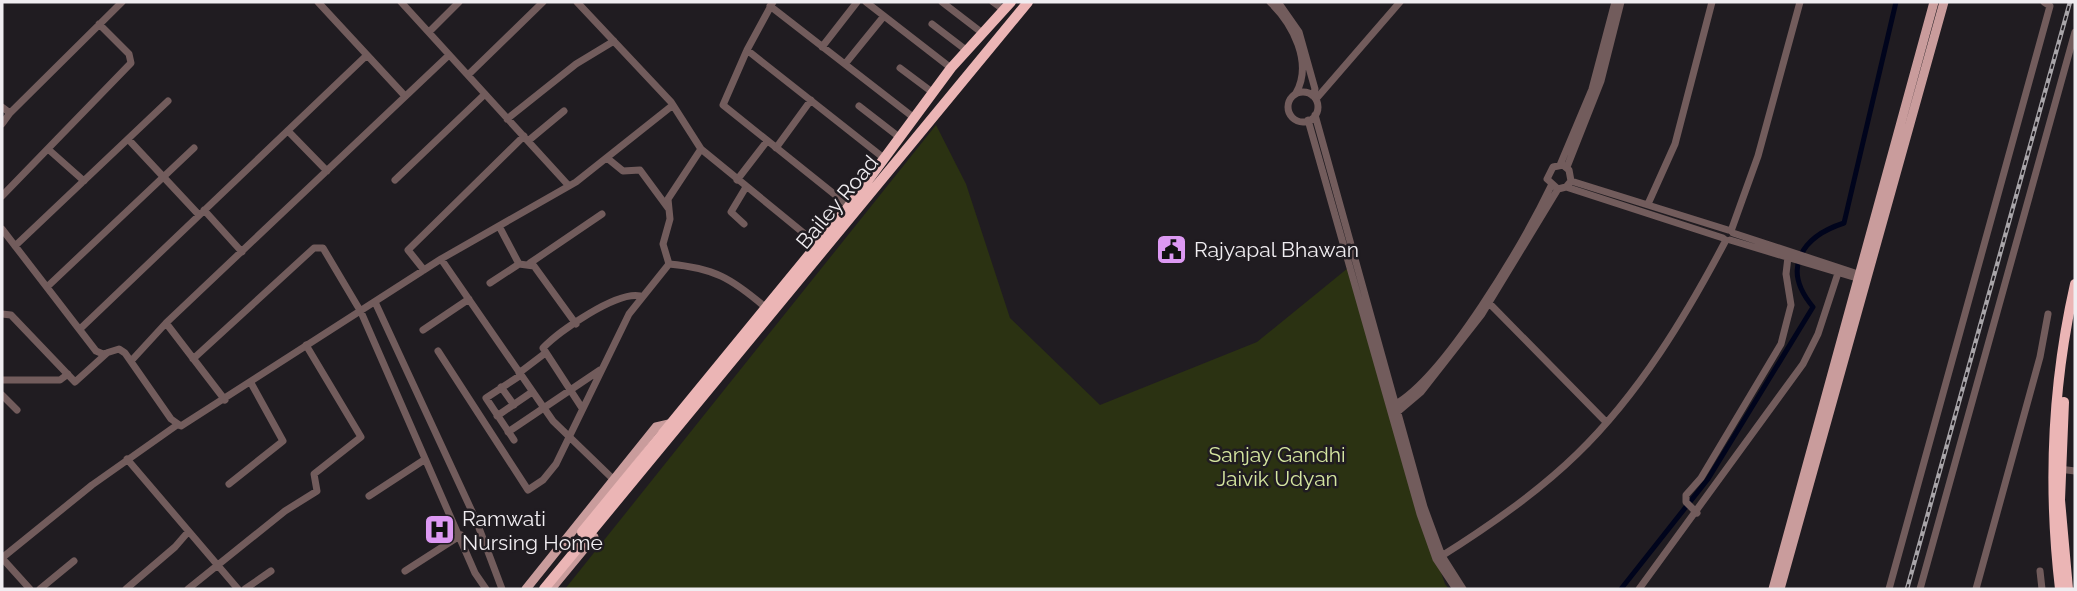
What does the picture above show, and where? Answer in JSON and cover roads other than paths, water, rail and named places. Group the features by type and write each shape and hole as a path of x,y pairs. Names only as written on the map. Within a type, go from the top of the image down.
{"highway":[{"name":"Bailey Road","path":"673,426 1028,2"},
{"name":"Bailey Road","path":"673,426 888,155 899,136 951,68 981,32 1005,9"},
{"path":"1005,9 963,62 962,69 967,69 1005,29"},
{"path":"888,155 947,84 950,88 934,117"},
{"path":"2060,589 2056,469 2063,336 2075,284"},
{"path":"2068,589 2056,469 2065,375 2075,316"},
{"path":"544,589 565,559 673,426"},
{"path":"536,589 565,559"}],"main road":[{"path":"1780,589 1934,2"},
{"path":"1773,589 1944,2"},
{"path":"526,589 656,427 673,426 676,435 551,589"}],"street":[{"path":"2,124 122,2"},
{"path":"318,2 405,96"},
{"path":"401,2 569,186"},
{"path":"429,32 459,2"},
{"path":"468,75 543,2"},
{"path":"577,2 673,105 701,149 817,244"},
{"path":"584,9 590,2"},
{"path":"822,47 857,2"},
{"path":"866,2 876,5 884,16 951,68"},
{"path":"942,2 981,32"},
{"path":"993,2 1005,9"},
{"path":"1270,2 1287,21 1300,54 1303,80 1297,93 1288,102 1289,114 1298,122 1308,120 1315,115 1318,108 1314,97 1315,89 1298,32 1278,2"},
{"path":"1314,97 1400,2"},
{"path":"1395,410 1430,381 1489,303 1561,186 1563,166 1595,79 1615,2"},
{"path":"1621,2 1601,81 1563,166 1548,172 1561,186 1729,235"},
{"path":"1648,204 1675,144 1713,2"},
{"path":"1439,557 1546,482 1606,422 1670,338 1729,235 1758,156 1800,2"},
{"path":"1889,589 2049,3"},
{"path":"849,205 723,105 747,50 772,4 822,47 914,117"},
{"path":"845,64 884,16"},
{"path":"2,196 131,63 129,54 99,24"},
{"path":"932,24 966,50"},
{"path":"1920,589 2075,32"},
{"path":"508,119 576,64 614,41"},
{"path":"747,50 888,155"},
{"path":"80,329 367,55"},
{"path":"132,360 166,323 449,55"},
{"path":"900,68 932,92"},
{"path":"395,180 485,93"},
{"path":"1297,93 1314,97"},
{"path":"776,148 811,100"},
{"path":"15,246 168,101"},
{"path":"30,589 2,558 127,459 177,425 190,422 225,400 424,270 569,186 673,105"},
{"path":"859,106 899,136"},
{"path":"2,107 10,113"},
{"path":"424,270 408,250 526,139 565,111"},
{"path":"1315,115 1395,410"},
{"path":"1308,120 1435,547 1456,589"},
{"path":"288,131 327,170"},
{"path":"128,139 242,253"},
{"path":"737,180 767,141"},
{"path":"47,287 194,148"},
{"path":"48,149 84,181"},
{"path":"668,264 663,244 670,219 670,194 701,149"},
{"path":"607,158 624,172 640,170 668,208"},
{"path":"1561,186 1648,204 1729,235 1862,277"},
{"path":"1395,410 1420,384 1484,301 1535,218 1561,186"},
{"path":"744,224 731,212 746,187"},
{"path":"490,283 519,264 530,263 602,215"},
{"path":"499,226 519,264"},
{"path":"2,229 96,351 107,353 122,350 132,360 177,425"},
{"path":"193,359 317,246 326,253 360,312 475,573 486,589"},
{"path":"1696,513 1688,504 1686,494 1701,478 1781,344 1791,305 1786,274 1791,256"},
{"path":"442,259 542,407 568,438 613,479"},
{"path":"1806,260 1838,273 1862,277"},
{"path":"530,263 576,324"},
{"path":"438,351 526,489 543,480 550,472 640,296 668,264"},
{"path":"668,264 699,267 725,275 765,307"},
{"path":"1639,589 1803,364 1818,334 1838,273"},
{"path":"514,440 486,398 520,374 544,354 546,345 576,324 624,296 640,296"},
{"path":"423,330 469,299"},
{"path":"375,302 476,520 502,589"},
{"path":"1489,303 1606,422"},
{"path":"2,314 11,315 75,382 107,353"},
{"path":"1976,589 2040,357 2049,314"},
{"path":"166,323 225,400"},
{"path":"188,589 285,511 317,491 314,474 361,437 306,345"},
{"path":"544,354 582,408"},
{"path":"508,432 601,369"},
{"path":"2,380 60,380 68,374"},
{"path":"229,484 283,441 251,383"},
{"path":"502,387 514,405"},
{"path":"498,416 532,392"},
{"path":"2,395 16,410"},
{"path":"127,459 237,589"},
{"path":"369,496 424,460"},
{"path":"2056,469 2075,471"},
{"path":"126,589 188,532"},
{"path":"405,571 460,535"},
{"path":"1435,547 1459,545"},
{"path":"1444,567 1459,545"},
{"path":"40,589 74,561"},
{"path":"1444,567 1463,589"},
{"path":"245,589 271,571"},
{"path":"2040,571 2042,589"}],"waterway":[{"path":"1621,589 1708,479 1813,307 1803,293 1797,267 1807,246 1829,229 1844,223 1896,2"}],"railway":[{"path":"1907,589 2070,2"}],"place":[{"name":"Rajyapal Bhawan","path":"1171,249"},
{"name":"Ramwati Nursing Home","path":"439,530"}],"park label":[{"name":"Sanjay Gandhi Jaivik Udyan","path":"1277,466"}]}
